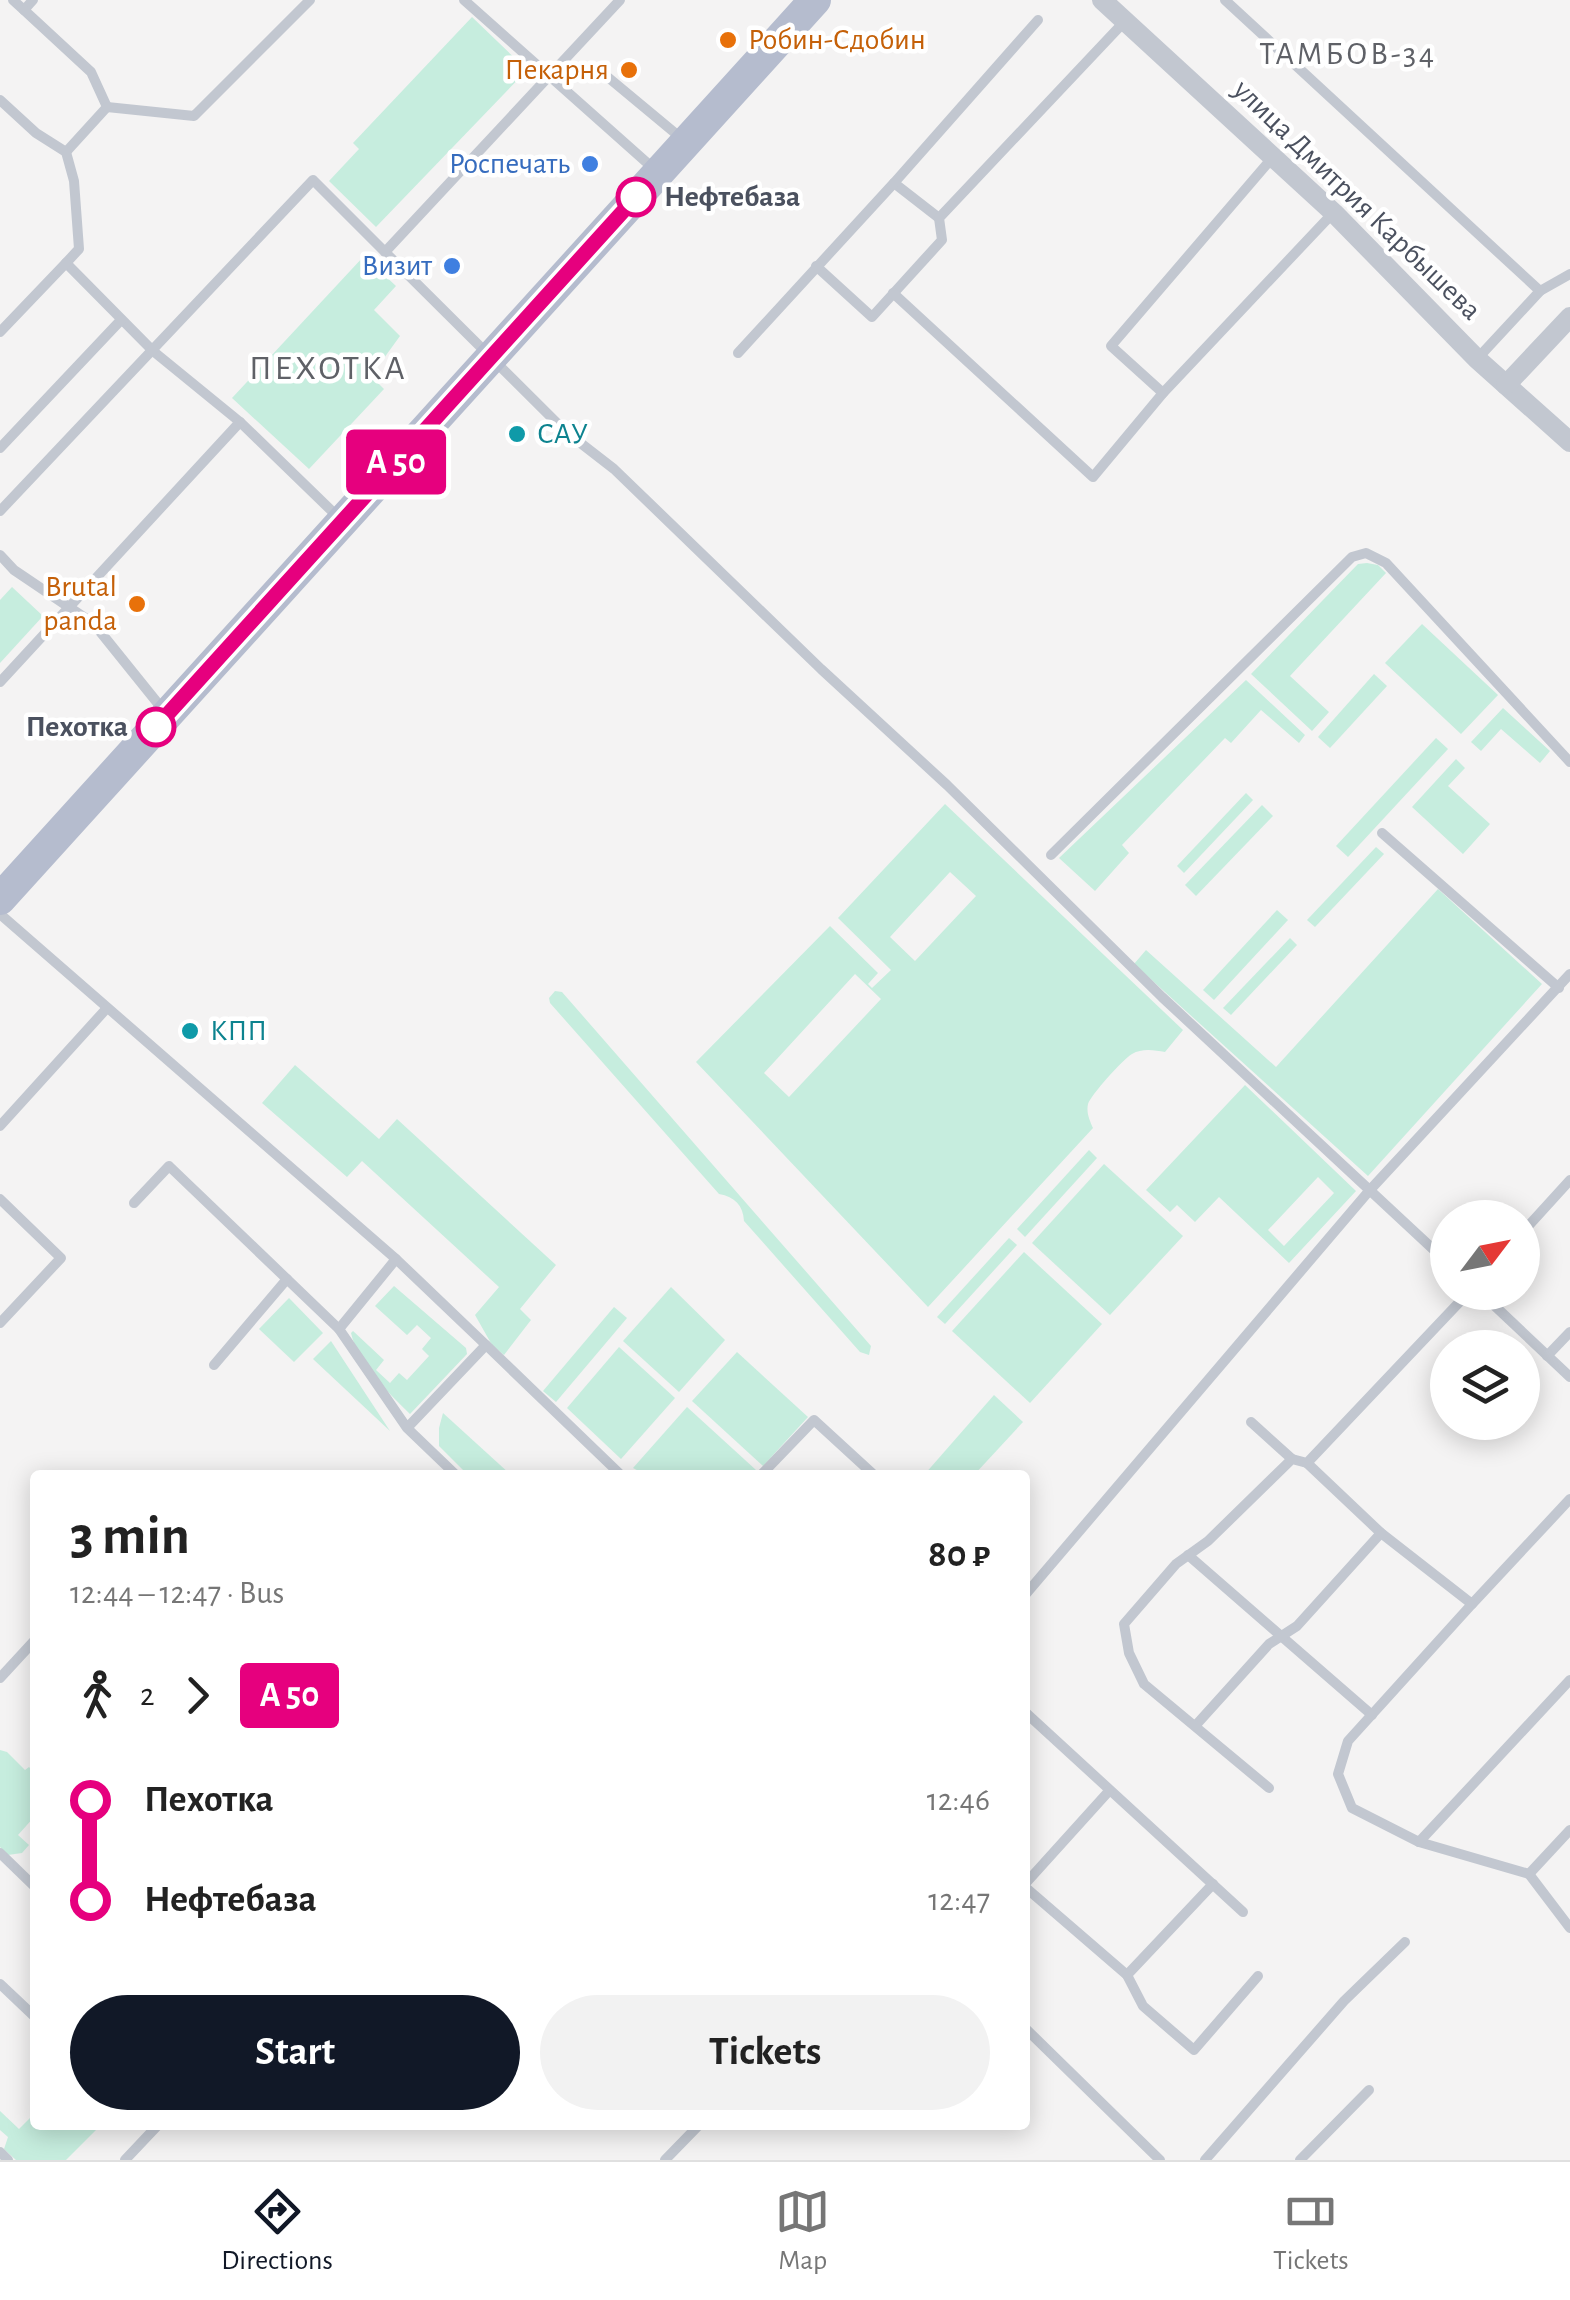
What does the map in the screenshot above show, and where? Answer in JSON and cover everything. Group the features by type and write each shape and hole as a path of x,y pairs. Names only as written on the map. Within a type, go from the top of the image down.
{"main road":[{"path":"0,899 815,0"}],"street":[{"name":"улица Дмитрия Карбышева","path":"1102,0 1334,213 1478,359 1570,442"},
{"path":"1506,384 1570,317"}],"lane":[{"path":"13,0 90,72 107,108"},
{"path":"24,10 33,0"},
{"path":"287,0 300,12"},
{"path":"107,108 194,116 310,0"},
{"path":"464,0 658,172"},
{"path":"385,252 620,0"},
{"path":"1225,0 1540,291"},
{"path":"738,352 1038,20"},
{"path":"938,218 1125,21"},
{"path":"604,74 686,141"},
{"path":"0,100 36,133 66,152 74,181 79,249 0,332"},
{"path":"66,152 107,108"},
{"path":"1164,393 1111,346 1274,157"},
{"path":"0,511 313,180 565,431 614,469 821,669 948,785 1162,997 1430,1246"},
{"path":"816,266 872,317 942,240 938,218 894,183"},
{"path":"892,294 1093,477 1164,393 1334,213"},
{"path":"66,264 153,351 240,422 342,522"},
{"path":"1478,359 1540,291 1570,274"},
{"path":"0,448 121,320"},
{"path":"0,682 240,422"},
{"path":"1051,855 1352,556 1366,553 1386,563 1570,762"},
{"path":"0,555 14,570 94,624 167,715"},
{"path":"1382,832 1559,988"},
{"path":"0,914 396,1259 616,1470"},
{"path":"1030,1589 1370,1191 1570,974"},
{"path":"0,1126 107,1008"},
{"path":"134,1202 169,1166 339,1328 407,1428 451,1470"},
{"path":"1540,1213 1570,1180"},
{"path":"0,1199 61,1258 0,1323"},
{"path":"339,1328 396,1259"},
{"path":"214,1365 287,1278"},
{"path":"1307,1463 1452,1310"},
{"path":"1499,1310 1570,1376"},
{"path":"1548,1356 1570,1332"},
{"path":"407,1428 486,1345"},
{"path":"766,1470 814,1420 869,1470"},
{"path":"1251,1422 1292,1459 1307,1463 1381,1533 1472,1604"},
{"path":"1269,1788 1144,1684 1129,1654 1124,1624 1176,1564 1208,1542 1292,1459"},
{"path":"610,1465 621,1470"},
{"path":"1570,1499 1348,1741 1338,1774 1352,1808 1419,1842 1529,1874 1570,1928"},
{"path":"1196,1725 1269,1644 1297,1626 1381,1533"},
{"path":"1188,1555 1372,1715"},
{"path":"0,1678 30,1645"},
{"path":"1419,1842 1569,1683"},
{"path":"1030,1717 1243,1912"},
{"path":"1030,1880 1109,1791"},
{"path":"1529,1874 1570,1830"},
{"path":"0,1853 30,1881"},
{"path":"1127,1975 1213,1884"},
{"path":"1030,1890 1127,1975 1143,2006 1194,2050 1258,1976"},
{"path":"1205,2160 1344,2001 1405,1942"},
{"path":"0,1984 30,2012"},
{"path":"1030,2033 1160,2160"},
{"path":"1308,2158 1369,2090"},
{"path":"125,2160 151,2130"},
{"path":"665,2160 693,2130"},
{"path":"0,2152 8,2160"}],"green space":[{"path":"472,17 527,70 376,227 329,181 359,149 353,143"},
{"path":"364,256 396,286 374,310 400,336 371,376 384,389 309,469 232,398"},
{"path":"1358,564 1378,565 1386,573 1290,676 1329,712 1312,731 1251,674"},
{"path":"12,587 43,616 0,663 0,600"},
{"path":"1422,624 1498,695 1461,734 1385,663"},
{"path":"1374,674 1387,686 1330,748 1318,737"},
{"path":"1246,680 1305,735 1299,743 1261,710 1231,743 1225,738 1122,845 1129,853 1095,891 1059,858"},
{"path":"1503,708 1550,751 1540,763 1501,729 1481,751 1471,742"},
{"path":"1436,738 1448,749 1348,857 1336,846"},
{"path":"1456,759 1465,768 1448,786 1490,824 1463,854 1412,807"},
{"path":"1246,793 1253,800 1184,873 1177,866"},
{"path":"945,804 1183,1030 1165,1052 1136,1052 1115,1070 1088,1104 1093,1128 928,1307 696,1062 830,926 878,973 868,984 872,988 891,970 838,918","holes":["950,872 976,896 915,961 890,937","855,974 881,999 789,1097 764,1073"]},
{"path":"1262,805 1273,816 1196,896 1185,885"},
{"path":"1376,847 1384,854 1315,927 1307,920"},
{"path":"1438,889 1542,984 1368,1176 1134,964 1146,950 1276,1067"},
{"path":"1277,910 1288,920 1214,1000 1203,990"},
{"path":"1290,938 1297,945 1231,1015 1223,1008"},
{"path":"555,991 562,992 871,1346 869,1355 860,1352 744,1221 737,1203 719,1194 550,1003"},
{"path":"295,1065 379,1139 397,1119 556,1265 520,1309 531,1320 504,1355 492,1345 475,1315 499,1287 362,1161 347,1177 262,1103"},
{"path":"1245,1085 1356,1191 1289,1263 1219,1197 1195,1222 1177,1205 1170,1212 1146,1190","holes":["1318,1177 1334,1193 1284,1246 1268,1230"]},
{"path":"1089,1150 1097,1158 1025,1237 1017,1229"},
{"path":"1104,1164 1183,1236 1110,1315 1032,1243"},
{"path":"1009,1238 1017,1245 945,1324 937,1317"},
{"path":"1024,1252 1102,1324 1030,1403 952,1331"},
{"path":"394,1286 466,1348 467,1354 410,1414 367,1366 351,1333 384,1360 376,1370 390,1383 399,1373 407,1380 429,1356 422,1349 431,1338 417,1325 407,1335 375,1306"},
{"path":"671,1287 725,1340 679,1392 623,1341"},
{"path":"289,1298 323,1333 294,1362 259,1329"},
{"path":"614,1307 627,1318 556,1402 543,1391"},
{"path":"331,1341 390,1431 313,1359"},
{"path":"619,1347 675,1398 621,1459 567,1408"},
{"path":"737,1352 808,1417 763,1466 692,1401"},
{"path":"994,1395 1023,1422 979,1470 928,1470"},
{"path":"687,1407 756,1470 637,1470 633,1468"},
{"path":"443,1413 506,1470 463,1470 439,1446"},
{"path":"0,1750 25,1770 30,1768 30,1822 18,1835 29,1845 22,1853 8,1855 0,1847"},
{"path":"0,2111 19,2129 30,2118 30,2130 96,2130 66,2160 16,2160 4,2149 8,2137 0,2130"}],"bus line":[{"path":"156,727 636,197"}],"place":[{"name":"Робин-Сдобин","path":"728,40"},
{"name":"Пекарня","path":"629,70"},
{"name":"Роспечать","path":"590,164"},
{"name":"Нефтебаза","path":"636,197"},
{"name":"Визит","path":"452,266"},
{"name":"САУ","path":"517,434"},
{"name":"Brutal panda","path":"137,604"},
{"name":"Пехотка","path":"156,727"},
{"name":"КПП","path":"190,1031"}],"district":[{"name":"ТАМБОВ-34","path":"1348,54"},
{"name":"ПЕХОТКА","path":"328,368"}]}
